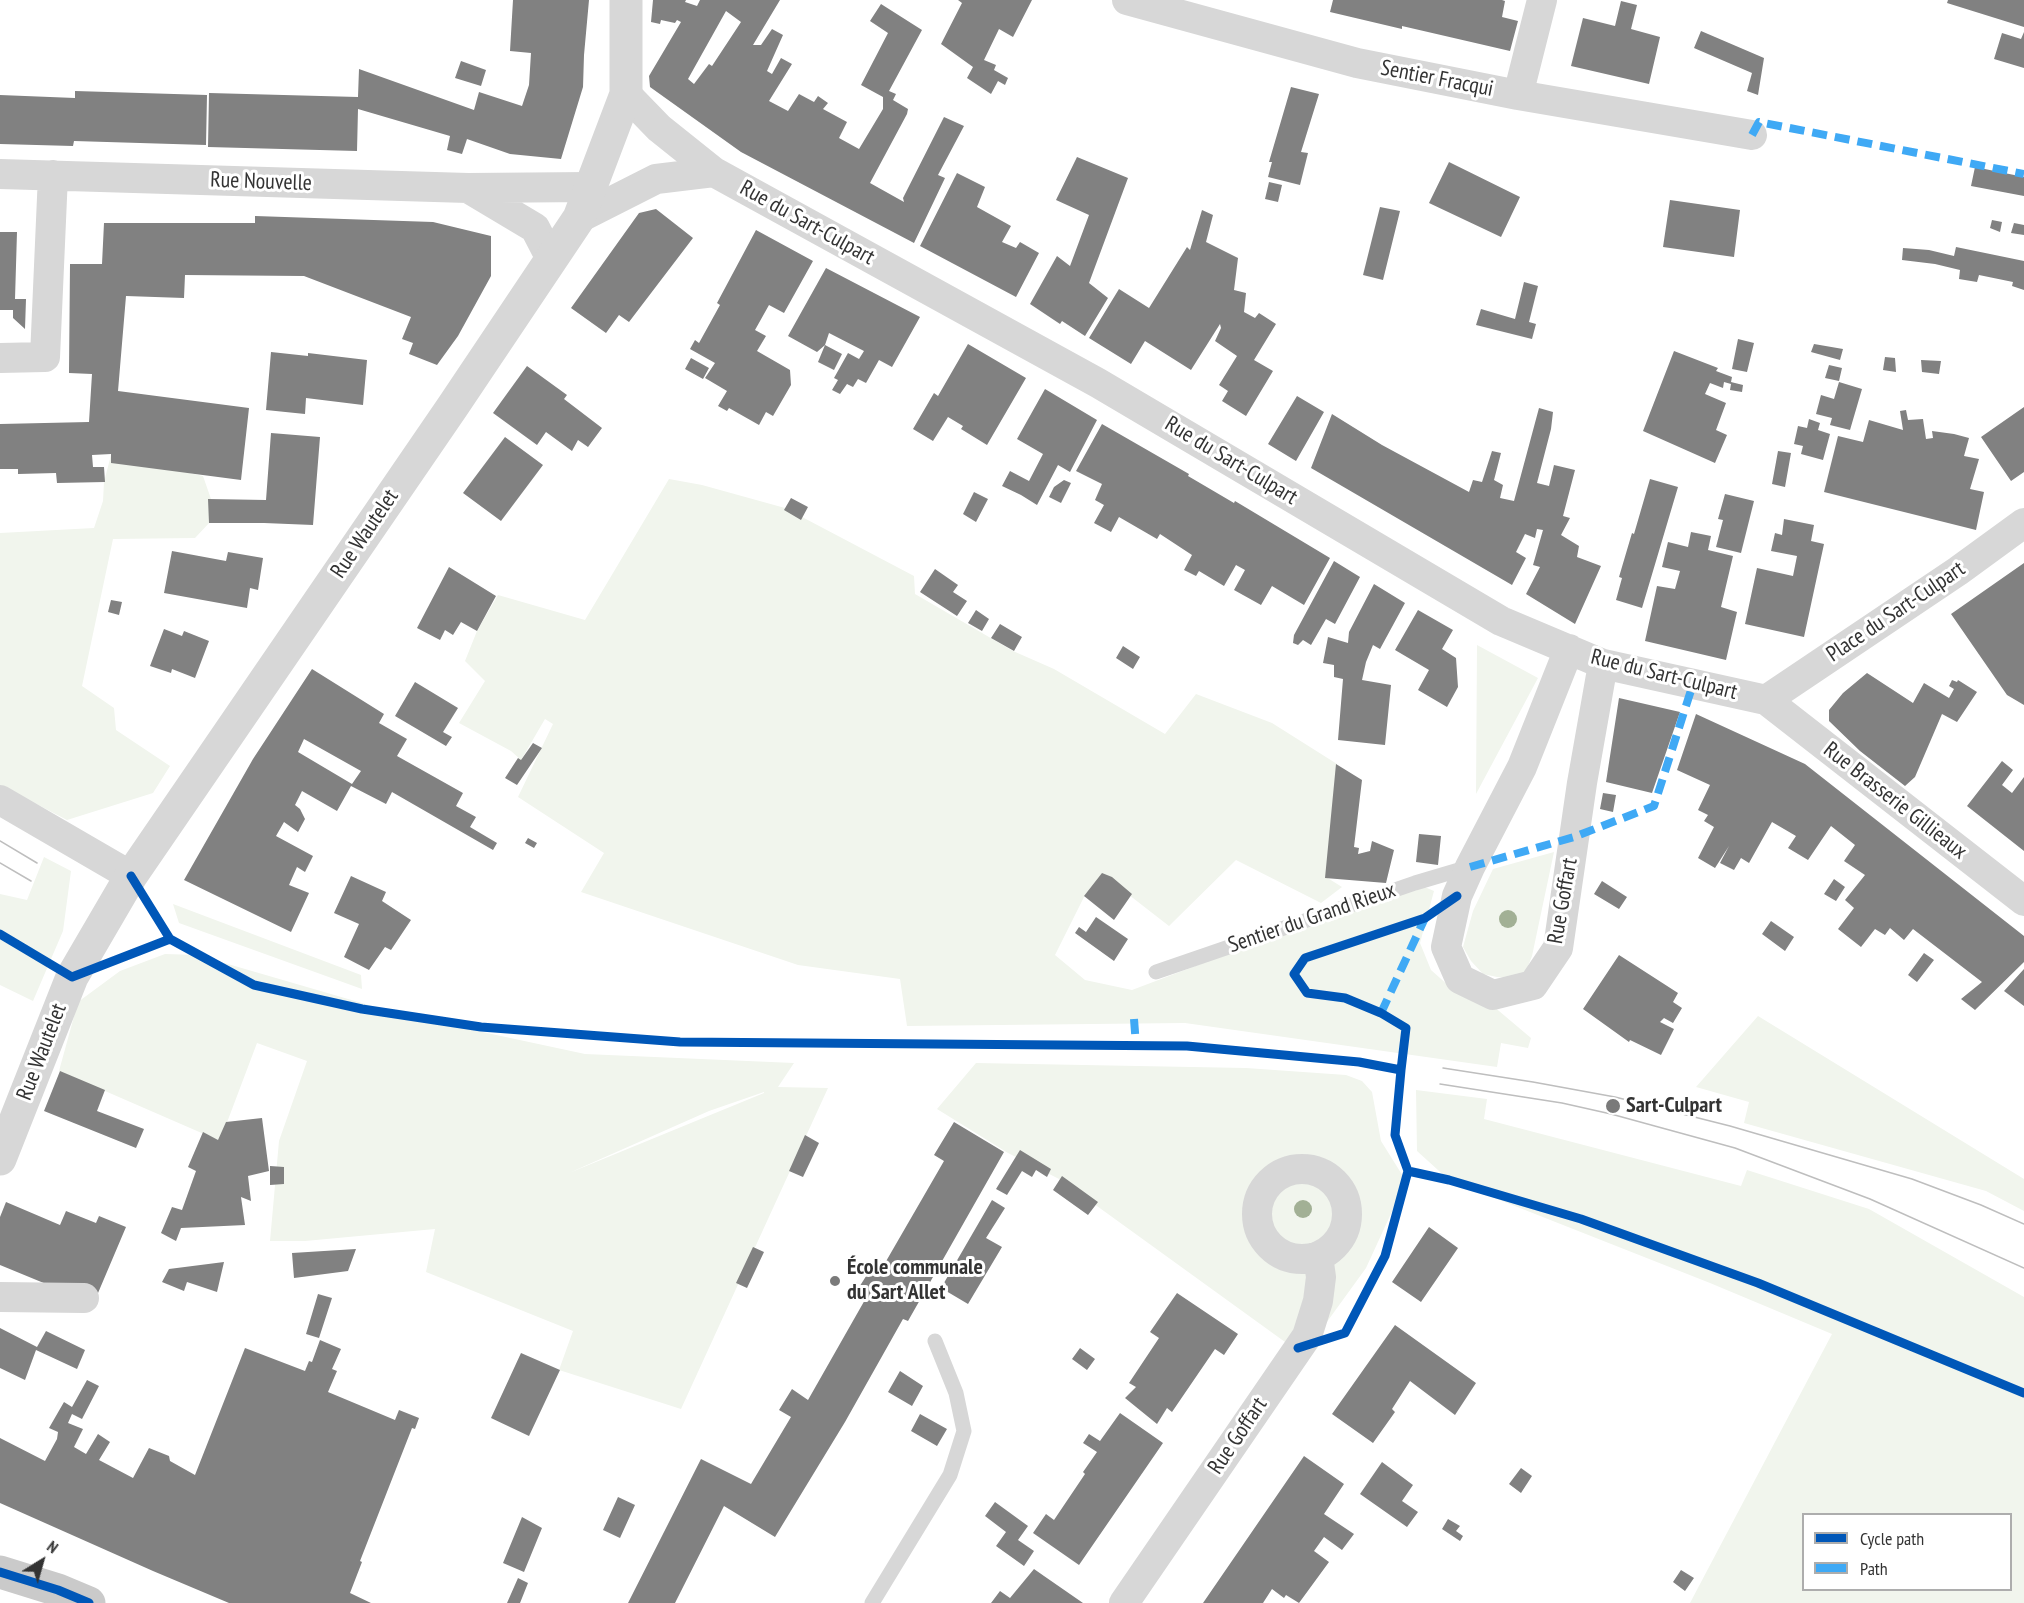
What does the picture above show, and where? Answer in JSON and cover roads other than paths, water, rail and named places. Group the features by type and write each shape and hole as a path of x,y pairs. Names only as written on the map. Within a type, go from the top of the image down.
{"main road":[{"path":"0,1572 58,1590 89,1603"}],"street":[{"path":"626,0 626,94"},
{"name":"Sentier Fracqui","path":"1127,0 1358,63 1518,95 1752,135"},
{"path":"1518,95 1542,0"},
{"name":"Rue du Sart-Culpart","path":"626,94 659,128 714,172 1098,383 1501,621 1603,664 1766,700"},
{"name":"Rue Wautelet","path":"0,1159 72,977 130,876 579,218 626,94"},
{"path":"579,218 656,178 714,172"},
{"name":"Rue Nouvelle","path":"0,174 468,188 590,187"},
{"path":"0,358 45,357 53,175"},
{"path":"468,188 535,228 551,259"},
{"name":"Place du Sart-Culpart","path":"1766,700 1959,571 2024,523"},
{"name":"Rue Goffart","path":"1569,649 1522,767 1470,867 1458,896 1446,947 1460,979 1493,995 1533,985 1558,948 1603,664"},
{"name":"Rue Brasserie Gillieaux","path":"1766,700 2024,901"},
{"path":"0,800 130,876"},
{"name":"Rue Goffart","path":"1124,1603 1306,1336 1318,1301 1321,1277 1318,1256"},
{"path":"0,1297 84,1298"}],"lane":[{"name":"Sentier du Grand Rieux","path":"1156,972 1415,883 1470,867"},
{"path":"872,1603 950,1475 964,1431 956,1393 935,1341"}],"tram line":[{"path":"0,841 37,863"},
{"path":"0,863 31,881"},
{"path":"1443,1068 1615,1097 1730,1126 1912,1179 2024,1224"},
{"path":"1440,1084 1562,1103 1735,1148 1870,1199 2024,1268"}],"place":[{"name":"Sart-Culpart","path":"1613,1106"},
{"name":"École communale du Sart Allet","path":"835,1281"}]}
